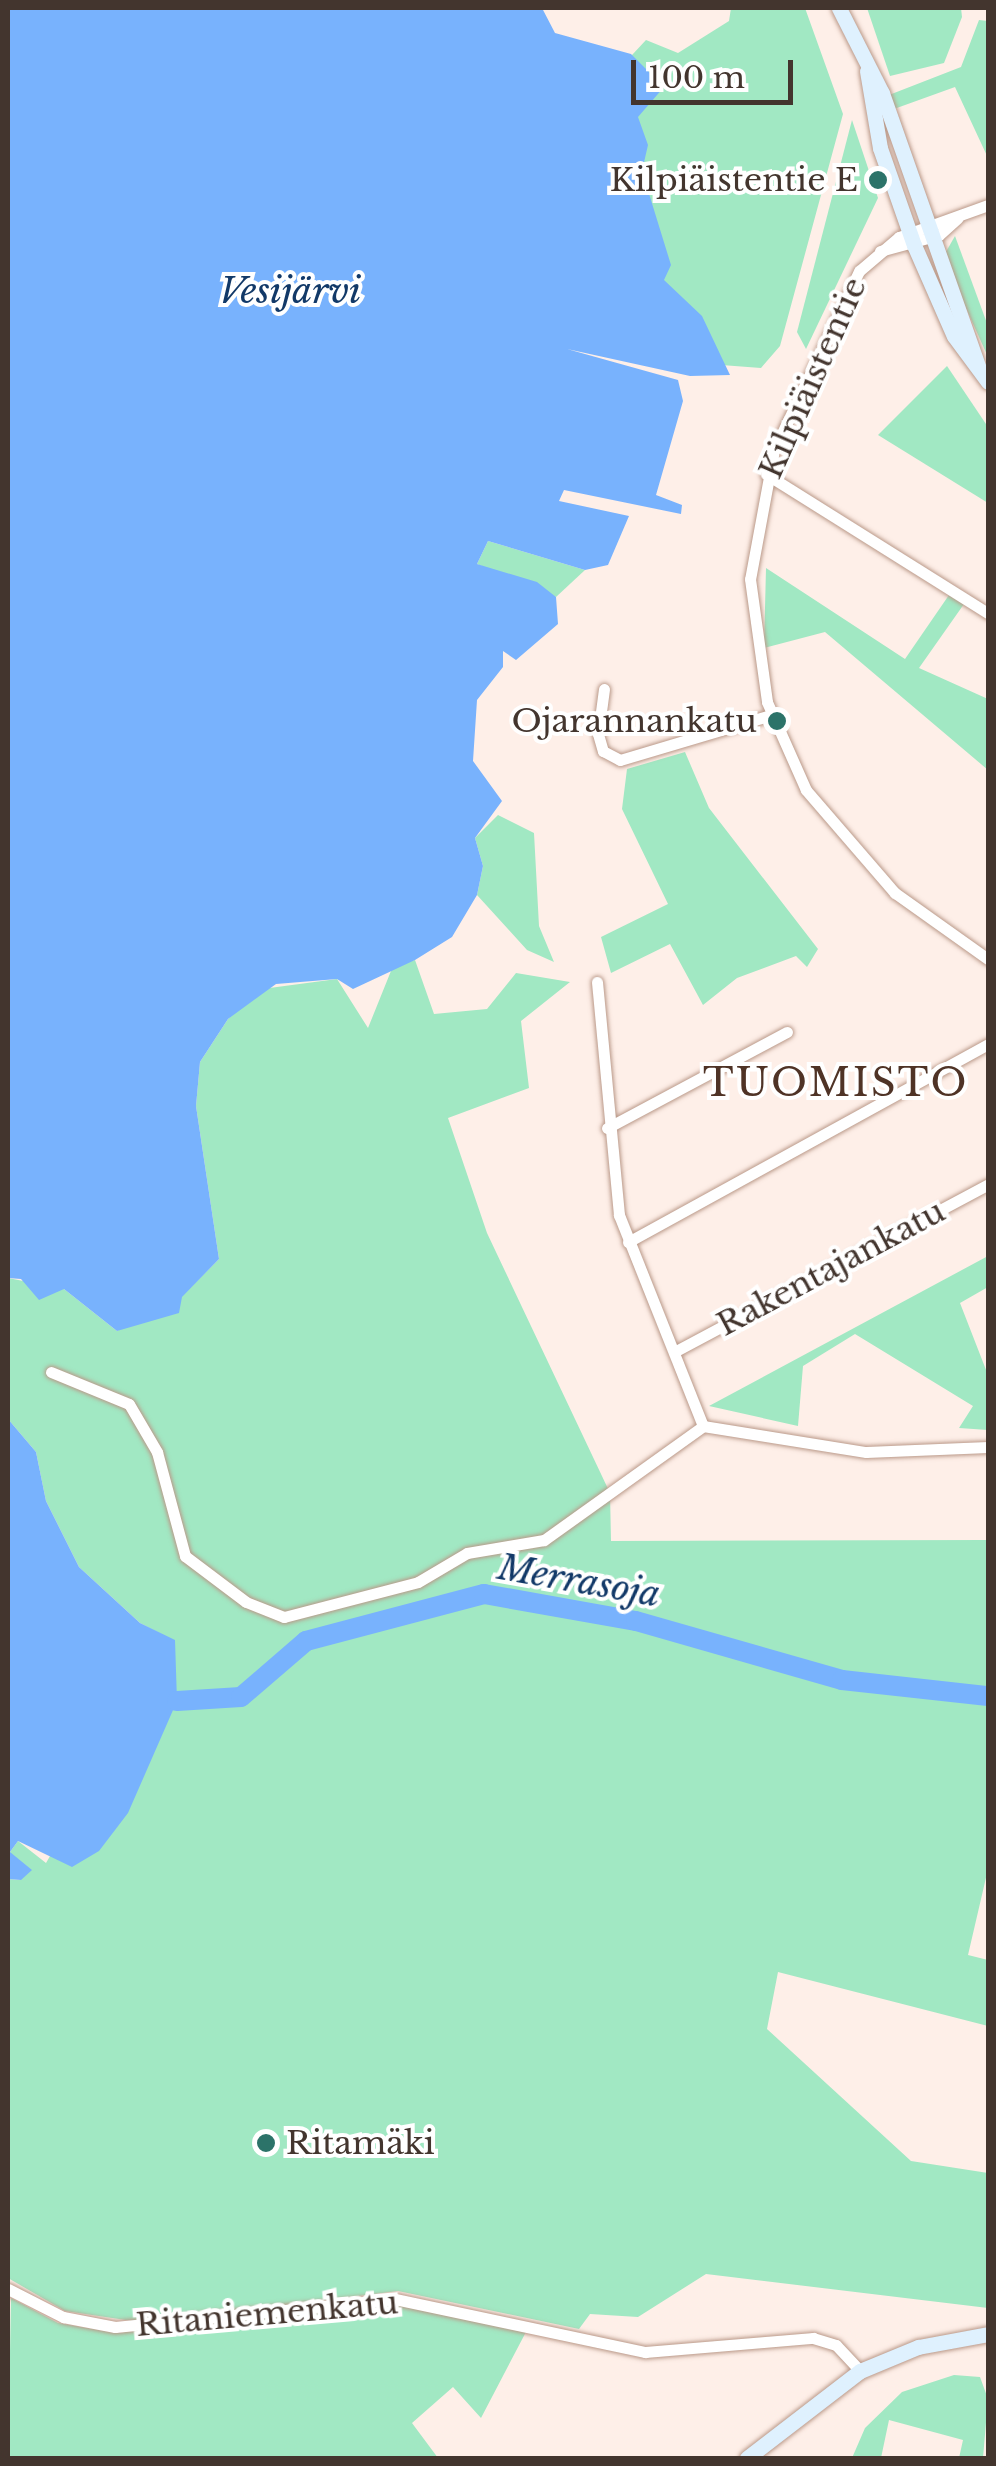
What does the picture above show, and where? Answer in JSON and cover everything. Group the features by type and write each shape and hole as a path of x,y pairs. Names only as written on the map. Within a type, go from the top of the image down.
{"street":[{"path":"839,8 866,62 880,148 919,236 954,336 988,382"},
{"name":"Kilpiäistentie","path":"988,206 880,251 848,291 766,474 750,580 772,715 806,790 842,840 894,892 988,959"},
{"path":"766,474 988,613"},
{"path":"604,689 598,734 603,751 620,760 772,715"},
{"path":"597,982 607,1128 628,1242 703,1426"},
{"path":"607,1128 786,1032"},
{"path":"628,1242 988,1044"},
{"name":"Rakentajankatu","path":"674,1352 988,1184"},
{"path":"51,1372 129,1404 157,1452 185,1556 246,1602 284,1617 418,1582 467,1553 544,1540 703,1426 866,1452 988,1447"},
{"name":"Ritaniemenkatu","path":"8,2289 63,2317 115,2327 395,2298 645,2352 813,2338 836,2345 860,2371"},
{"path":"747,2458 860,2371 918,2347 988,2334"}],"green space":[{"path":"731,8 805,8 843,114 780,346 761,368 708,364 509,187 646,40 678,53 729,21"},
{"path":"867,8 961,8 962,17 944,63 890,76"},
{"path":"979,20 988,21 988,158 955,87 894,109 889,95 961,67"},
{"path":"852,120 878,198 806,349 797,332"},
{"path":"955,236 988,326 988,357 943,257"},
{"path":"947,366 988,427 988,503 878,435"},
{"path":"488,541 585,570 556,597 477,564"},
{"path":"766,568 905,659 949,595 964,604 919,668 988,699 988,770 825,632 764,648"},
{"path":"685,752 709,808 818,949 807,967 796,956 737,978 703,1005 670,944 611,973 601,937 668,904 622,809 627,769"},
{"path":"498,815 534,833 539,926 554,962 527,950 477,895 483,866 475,838"},
{"path":"415,960 434,1014 487,1009 516,973 570,982 521,1021 529,1088 448,1118 487,1233 610,1493 611,1541 988,1540 988,1869 968,1955 988,1960 988,2026 778,1972 767,2029 911,2161 988,2173 988,2308 706,2274 638,2317 590,2314 579,2329 398,2291 146,2323 65,2311 8,2278 8,1879 21,1880 10,1852 18,1841 46,1863 175,1641 140,1623 79,1567 46,1501 36,1452 8,1419 8,1278 64,1289 117,1331 182,1296 219,1259 196,1106 200,1062 228,1019 262,989 337,979 368,1028 393,966"},
{"path":"988,1256 988,1287 960,1303 988,1375 988,1430 959,1428 973,1406 855,1334 803,1366 798,1426 709,1406"},
{"path":"11,2298 58,2323 116,2333 395,2305 527,2330 481,2418 453,2387 412,2423 438,2458 8,2458"},
{"path":"954,2375 980,2377 988,2399 983,2458 959,2458 963,2440 889,2420 881,2458 852,2458 865,2428 902,2392"}],"water":[{"name":"Vesijärvi","path":"8,8 542,8 555,33 631,54 664,87 638,117 648,145 642,171 671,265 664,280 702,316 730,375 690,376 567,349 678,380 683,401 656,495 682,505 681,514 564,490 559,501 629,516 608,565 585,570 488,541 477,564 537,582 556,597 558,624 516,660 503,651 503,667 477,700 473,761 502,801 475,838 483,866 477,895 452,937 415,960 353,989 337,979 276,984 228,1019 200,1062 196,1106 219,1259 182,1297 179,1313 117,1331 64,1289 39,1300 21,1279 8,1278"},
{"path":"8,1419 36,1452 46,1501 79,1567 140,1623 175,1640 177,1701 128,1813 99,1851 72,1867 18,1841 10,1852 32,1870 21,1880 8,1879"}],"waterway":[{"name":"Merrasoja","path":"177,1701 241,1697 306,1641 484,1594 636,1621 842,1680 988,1696"}],"place":[{"name":"Kilpiäistentie E","path":"878,180"},
{"name":"Ojarannankatu","path":"777,721"},
{"name":"Ritamäki","path":"266,2143"}],"district":[{"name":"TUOMISTO","path":"836,1083"}]}
